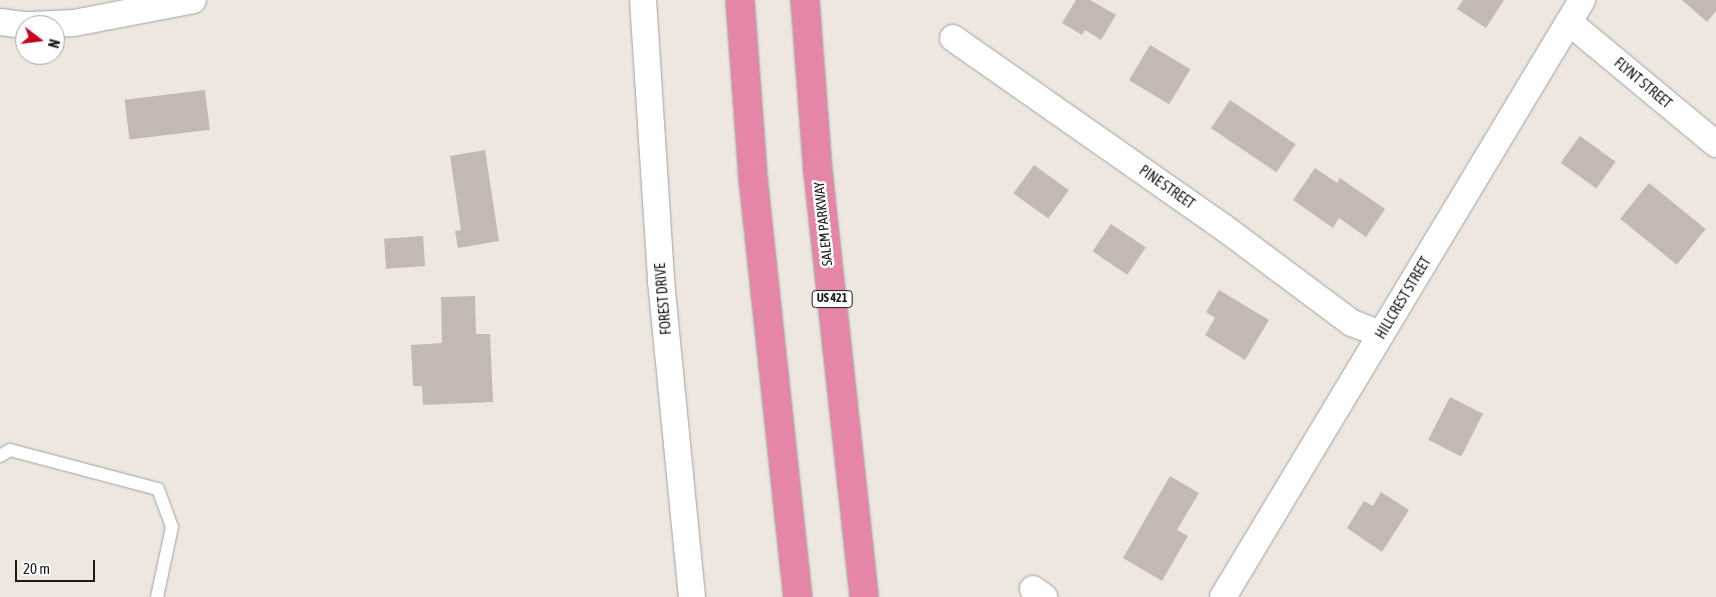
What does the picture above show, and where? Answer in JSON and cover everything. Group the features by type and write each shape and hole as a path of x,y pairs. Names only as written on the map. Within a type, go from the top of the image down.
{"highway":[{"path":"740,0 753,178 798,597"},
{"name":"SALEM PARKWAY","path":"805,0 818,172 864,597"}],"street":[{"path":"65,23 193,0"},
{"name":"FOREST DRIVE","path":"643,0 660,281 692,597"},
{"name":"FLYNT STREET","path":"1576,11 1716,144"},
{"name":"HILLCREST STREET","path":"1223,597 1576,11"},
{"path":"0,22 15,24"},
{"name":"PINE STREET","path":"954,38 1223,227 1352,322 1381,334"}],"lane":[{"path":"0,456 10,450 158,490 172,527 156,597"}],"building":[{"path":"1076,0 1090,0 1116,15 1101,40 1085,30 1082,35 1062,23"},
{"path":"1463,0 1504,0 1486,28 1457,9"},
{"path":"1682,0 1716,0 1716,11 1707,22"},
{"path":"1150,45 1190,69 1169,104 1129,80"},
{"path":"205,90 210,130 129,140 125,100"},
{"path":"1230,100 1295,144 1276,172 1211,128"},
{"path":"1580,136 1616,162 1596,189 1561,163"},
{"path":"485,150 499,241 458,248 455,231 461,230 450,156"},
{"path":"1034,165 1069,190 1048,219 1013,193"},
{"path":"1315,168 1337,183 1340,178 1385,209 1366,237 1339,218 1333,228 1293,200"},
{"path":"1649,183 1706,229 1677,265 1620,219"},
{"path":"1111,224 1146,247 1127,275 1093,251"},
{"path":"423,236 425,266 386,269 384,239"},
{"path":"1219,290 1269,320 1245,360 1205,335 1215,318 1206,312"},
{"path":"475,296 476,334 490,334 493,402 423,405 422,386 413,386 411,345 442,343 441,297"},
{"path":"1450,397 1483,414 1461,457 1428,440"},
{"path":"1170,476 1199,493 1177,530 1188,536 1162,581 1123,558"},
{"path":"1381,492 1409,510 1382,552 1347,528 1364,501 1373,506"}]}
